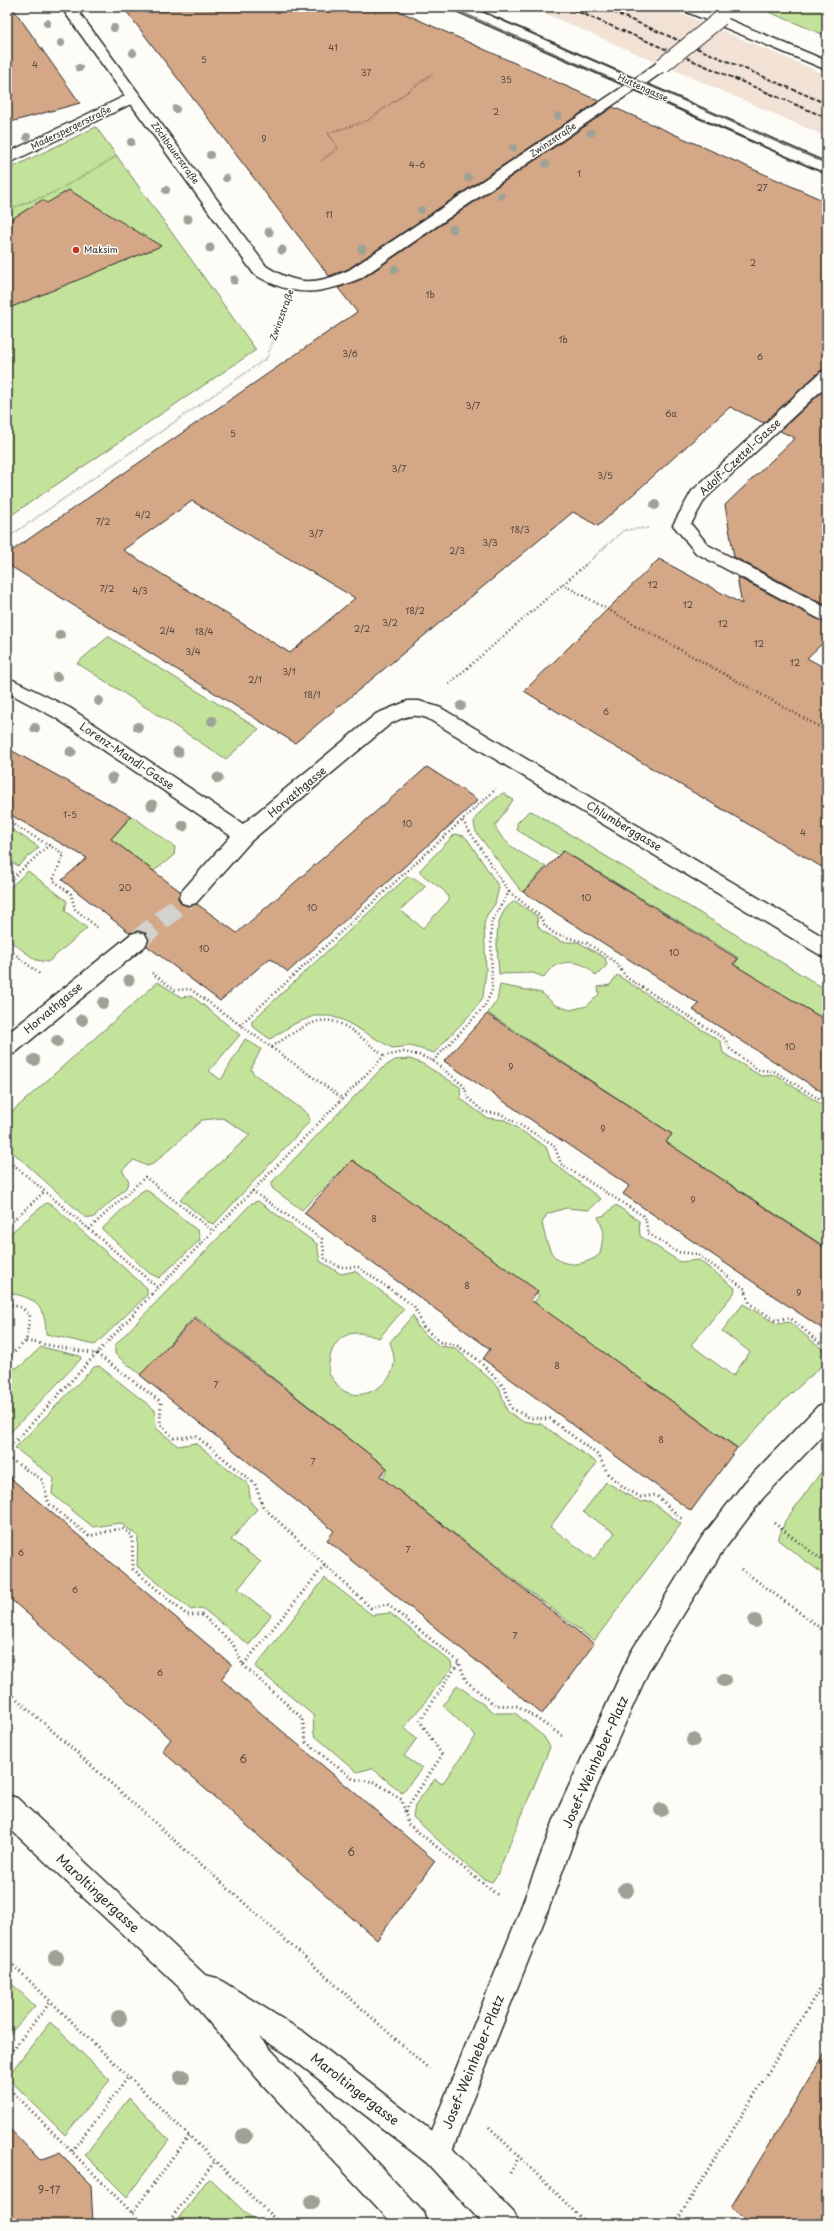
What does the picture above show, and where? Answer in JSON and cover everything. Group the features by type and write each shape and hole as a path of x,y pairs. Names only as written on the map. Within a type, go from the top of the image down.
{"street":[{"name":"Zöchbauerstraße","path":"68,7 260,270 273,279 292,286"},
{"name":"Huttengasse","path":"459,7 827,170"},
{"name":"Zwinzstraße","path":"292,286 310,288 333,284 355,274 635,85"},
{"name":"Maderspergerstraße","path":"7,159 134,97"},
{"name":"Adolf-Czettel-Gasse","path":"682,525 698,495 827,376"},
{"path":"682,525 702,549 827,616"},
{"name":"Lorenz-Mandl-Gasse","path":"7,684 63,713 244,835"},
{"name":"Chlumberggasse","path":"419,707 434,713 522,765 827,949"},
{"name":"Horvathgasse","path":"189,897 244,835 383,719 401,710 419,707"},
{"name":"Horvathgasse","path":"7,1047 67,996 131,945"},
{"name":"Josef-Weinheber-Platz","path":"437,2153 568,1822 640,1661 711,1546 745,1501 827,1414"},
{"name":"Maroltingergasse","path":"7,1808 189,1977 273,2075 414,2224"},
{"name":"Maroltingergasse","path":"189,1977 295,2043 437,2153 502,2224"}],"lane":[{"path":"687,7 827,66"},
{"path":"635,85 663,65 721,18 708,7"}],"path":[{"path":"321,161 338,148 328,133 367,121 432,74"},
{"path":"7,210 55,192 117,156"},
{"name":"Zwinzstraße","path":"7,538 267,358 292,286"},
{"path":"419,707 469,668 624,530 682,525"},
{"path":"562,584 827,731"},
{"path":"240,1024 522,765"},
{"path":"462,820 509,892 539,915 545,926 556,934 571,937 587,943 615,962 627,978 725,1039 730,1050 758,1070 774,1071 827,1104"},
{"path":"7,821 64,854 53,880 70,894 75,909 131,945 153,976 176,990 190,989 342,1098"},
{"path":"7,883 49,845"},
{"path":"433,1061 485,1006 492,990 491,922 509,892"},
{"path":"7,948 67,996"},
{"path":"272,1047 314,1021 326,1018 350,1029 384,1056"},
{"path":"7,1450 158,1288 342,1098 384,1056 404,1052 419,1055 433,1061 464,1086 468,1098 484,1112 501,1114 554,1145 561,1164 644,1217 648,1233 677,1252 697,1254 745,1289 750,1304 775,1320 790,1318 827,1349"},
{"path":"7,1159 158,1288"},
{"path":"89,1229 145,1177 213,1231"},
{"path":"7,1226 45,1191"},
{"path":"252,1191 322,1239 325,1259 340,1267 358,1267 414,1306 423,1326 440,1342 456,1344 477,1359 505,1388 511,1408 530,1418 550,1419 599,1456 608,1474 626,1488 641,1497 656,1495 711,1546 827,1633"},
{"path":"7,1303 22,1308 30,1315 26,1341 7,1359"},
{"path":"26,1341 96,1354 161,1402 160,1424 174,1438 196,1436 255,1484 263,1507 371,1608 386,1604 459,1662 466,1681 495,1705 518,1706 596,1758"},
{"path":"7,1457 42,1480 49,1504 89,1536 122,1528 132,1535 133,1569 187,1615 202,1615 233,1644 243,1665 302,1718 306,1742 352,1779 375,1782 402,1800 408,1824 530,1921"},
{"path":"745,1501 827,1564"},
{"path":"243,1665 325,1565"},
{"path":"405,1812 442,1755 420,1722 459,1662"},
{"path":"7,1690 459,2096 587,2224"},
{"path":"7,1959 280,2224"},
{"path":"675,2224 827,1976"},
{"path":"7,2057 51,2001"},
{"path":"72,2151 129,2076"},
{"path":"7,2086 143,2224"},
{"path":"132,2213 189,2136"},
{"path":"167,2224 215,2161"}],"shaded area":[{"path":"530,7 666,7 827,75 827,137"}],"green space":[{"path":"757,7 827,7 827,30 822,34"},
{"path":"96,127 256,350 7,518 7,170"},
{"path":"108,637 259,729 226,759 77,663"},
{"path":"503,793 513,800 495,826 499,833 510,845 546,867 522,892 476,832 474,826 475,819 480,812"},
{"path":"529,811 533,812 827,990 827,1021 734,965 739,958 564,851 559,855 517,830 517,823"},
{"path":"132,816 175,847 174,855 154,871 111,839"},
{"path":"7,830 13,830 39,847 18,866 7,859"},
{"path":"455,834 464,836 468,840 499,887 495,904 487,915 484,924 486,970 483,997 477,1007 434,1053 410,1046 392,1048 343,1020 330,1016 314,1016 294,1024 270,1039 252,1026 252,1021 407,877 414,878 426,886 400,910 423,928 449,900 446,893 420,873 420,870"},
{"path":"28,871 67,901 65,911 87,928 48,962 36,960 7,939 7,890"},
{"path":"515,901 537,916 538,926 542,931 562,942 578,942 605,958 607,965 596,976 591,970 584,966 570,962 555,966 549,970 544,977 533,973 499,974 497,934 499,924 507,907"},
{"path":"617,975 721,1042 723,1053 761,1076 775,1075 827,1108 827,1177 822,1184 827,1187 827,1248 666,1142 672,1134 488,1013 497,1000 500,985 542,993 555,1005 570,1010 587,1006 599,994 598,987 610,985"},
{"path":"158,982 181,997 192,996 240,1035 209,1071 221,1080 245,1039 261,1049 251,1069 253,1073 308,1114 310,1121 214,1224 208,1222 180,1199 250,1135 223,1118 202,1120 153,1164 147,1166 134,1160 122,1170 129,1181 126,1188 93,1218 85,1217 7,1147 7,1116"},
{"path":"410,1059 423,1064 460,1087 461,1099 487,1118 505,1120 546,1147 551,1161 601,1199 589,1210 566,1208 547,1214 542,1223 545,1236 550,1250 560,1261 573,1264 580,1263 588,1261 600,1254 604,1232 598,1217 605,1215 616,1205 639,1221 640,1236 680,1262 699,1260 735,1288 734,1293 691,1345 733,1376 750,1352 722,1331 743,1304 777,1324 789,1322 827,1353 827,1361 780,1404 738,1448 534,1303 539,1295 352,1160 302,1210 273,1189 271,1185 273,1181 381,1069 395,1060"},
{"path":"146,1189 198,1231 200,1240 159,1278 149,1273 102,1229 138,1194"},
{"path":"258,1201 317,1244 320,1261 341,1274 355,1271 404,1309 379,1338 357,1333 349,1334 338,1341 329,1360 329,1374 343,1391 353,1394 361,1394 376,1389 383,1384 392,1371 394,1364 394,1356 390,1342 413,1315 418,1328 439,1346 455,1348 499,1387 507,1411 522,1421 541,1424 597,1463 550,1527 594,1559 615,1533 583,1512 606,1482 640,1502 651,1501 681,1524 594,1641 382,1478 388,1469 195,1316 141,1375 115,1354 115,1345 252,1203"},
{"path":"46,1203 52,1205 147,1288 147,1295 95,1345 46,1334 44,1316 37,1304 16,1294 7,1293 7,1236"},
{"path":"41,1347 80,1356 81,1359 7,1436 7,1372 22,1365"},
{"path":"99,1366 155,1410 156,1428 178,1446 195,1443 248,1484 251,1503 257,1509 231,1540 261,1562 238,1589 271,1615 249,1645 202,1608 191,1610 137,1566 138,1536 120,1523 93,1527 52,1494 54,1478 15,1448 94,1367"},
{"path":"827,1464 827,1577 778,1540 785,1521"},
{"path":"325,1578 372,1615 390,1613 451,1662 452,1668 404,1728 417,1738 404,1756 422,1768 402,1793 372,1768 357,1772 314,1735 313,1715 255,1667"},
{"path":"457,1685 495,1713 515,1713 544,1737 550,1747 497,1875 492,1882 485,1879 464,1864 413,1817 415,1805 435,1779 442,1784 476,1736 443,1706"},
{"path":"7,1979 35,2006 7,2037"},
{"path":"50,2022 110,2080 65,2135 7,2077"},
{"path":"129,2098 169,2140 127,2197 85,2155"},
{"path":"209,2178 257,2224 174,2224"}],"building":[{"path":"7,7 12,7 80,103 7,123"},
{"path":"123,7 390,7 599,101 348,269 329,276"},
{"path":"613,107 827,202 827,369 820,371 764,423 730,407 598,526 573,512 295,743 7,564 7,554 357,312 338,288 362,279","holes":["192,501 355,598 290,653 123,550"]},
{"name":"Maksim","path":"69,190 161,246 7,309 7,222 42,200 47,203"},
{"path":"827,387 827,606 734,557 725,505 795,438 780,431"},
{"path":"659,559 742,604 737,577 827,624 827,639 807,658 827,669 827,870 598,737 524,691"},
{"path":"7,748 131,816 111,839 180,891 178,898 182,904 189,906 197,904 237,933 427,767 478,800 288,972 270,958 220,1001 147,946 149,939 145,933 138,931 130,933 62,880 87,858 7,813"},
{"path":"563,851 738,959 733,964 827,1021 827,1095 693,1010 699,1004 523,892"},
{"path":"487,1014 672,1134 666,1142 827,1249 827,1332 623,1194 629,1186 444,1061"},
{"path":"352,1160 538,1291 531,1300 737,1448 691,1511 483,1359 490,1349 304,1213"},
{"path":"195,1318 387,1468 380,1476 594,1644 542,1714 327,1540 334,1531 140,1375"},
{"path":"7,1475 232,1665 221,1679 435,1861 377,1940 162,1751 171,1739 7,1596"},
{"path":"827,2050 827,2224 750,2224 731,2207"},
{"path":"7,2126 40,2160 59,2153 91,2185 93,2224 7,2224"}],"tunnel":[{"path":"138,940 189,897"}],"tram line":[{"path":"450,7 827,174"},
{"path":"471,7 827,164"}],"railway":[{"path":"567,7 827,118"},
{"path":"601,7 827,104"}],"place":[{"name":"Maksim","path":"76,250"}]}
